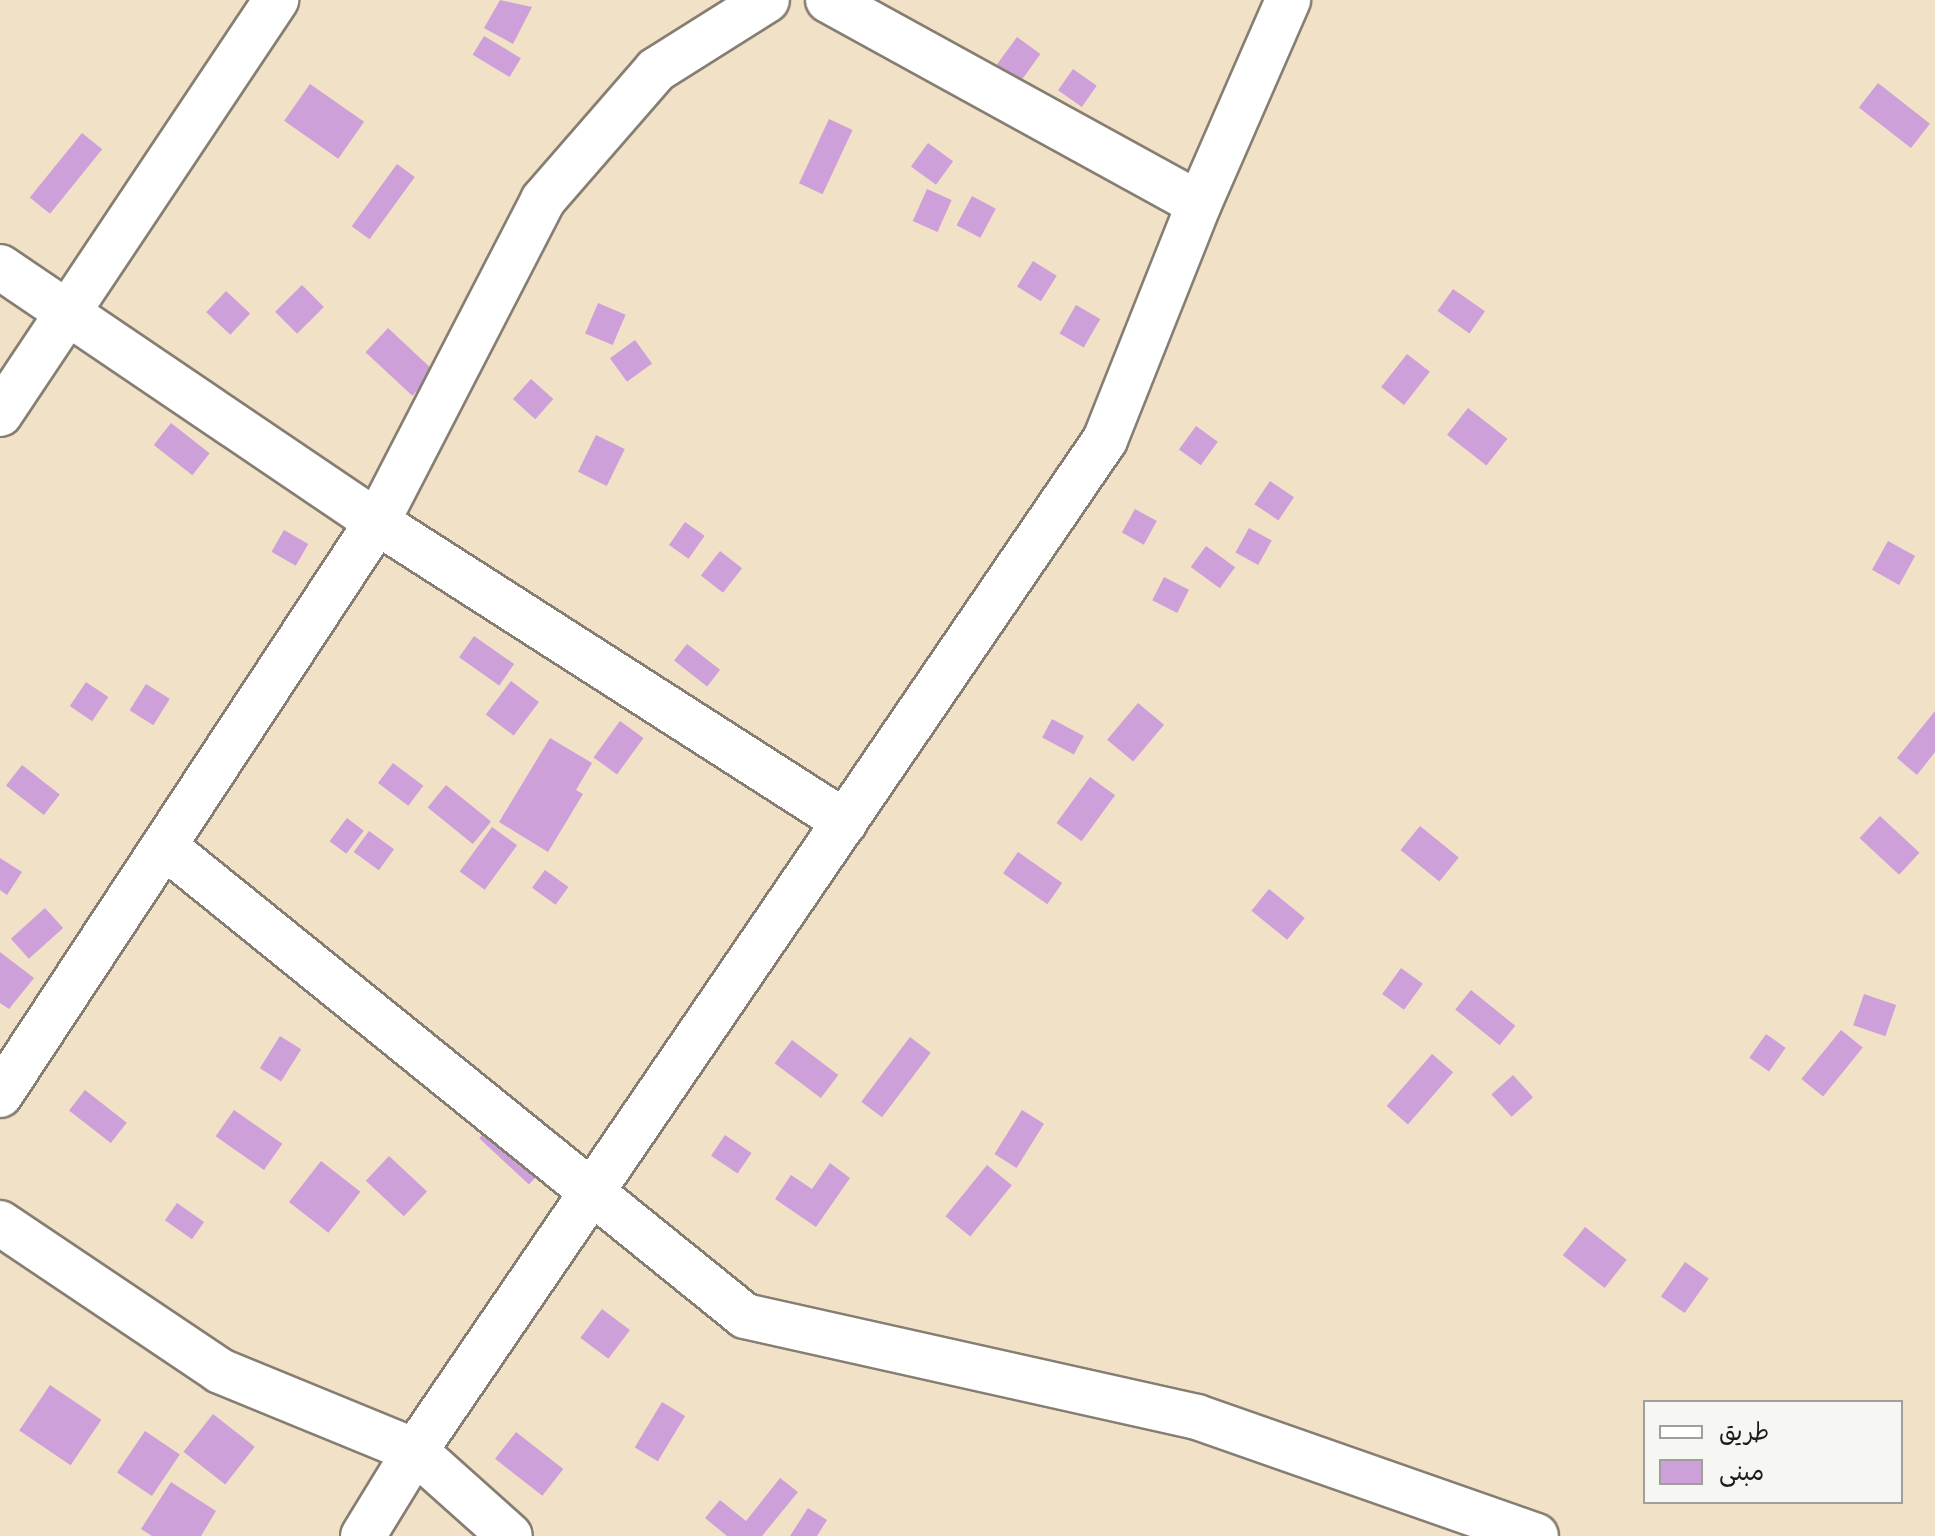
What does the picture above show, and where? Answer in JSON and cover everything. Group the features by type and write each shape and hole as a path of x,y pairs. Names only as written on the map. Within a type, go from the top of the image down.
{"street":[{"path":"0,414 276,0"},
{"path":"0,1095 377,522 543,200 656,70 767,0"},
{"path":"828,0 1199,204"},
{"path":"363,1536 415,1451 1105,440 1199,204 1288,0"},
{"path":"0,267 66,315 377,522 845,822"},
{"path":"164,846 745,1316 1197,1417 1536,1536"},
{"path":"0,1223 220,1371 415,1451 510,1536"}],"building":[{"path":"500,0 532,7 513,44 484,28"},
{"path":"484,36 521,58 510,77 473,55"},
{"path":"1017,37 1040,54 1019,83 996,66"},
{"path":"1073,69 1097,86 1082,107 1058,90"},
{"path":"1878,83 1930,124 1911,148 1859,107"},
{"path":"310,84 364,122 338,159 284,121"},
{"path":"829,119 853,130 823,194 799,183"},
{"path":"82,133 102,149 50,214 30,198"},
{"path":"928,143 953,161 936,185 911,166"},
{"path":"397,164 415,177 370,239 352,226"},
{"path":"927,189 952,200 937,232 913,221"},
{"path":"972,196 996,209 980,238 957,225"},
{"path":"1033,261 1057,276 1041,301 1017,286"},
{"path":"302,285 324,307 297,334 275,312"},
{"path":"1453,289 1485,311 1469,333 1438,311"},
{"path":"226,291 250,314 230,335 206,312"},
{"path":"598,303 626,315 613,345 585,333"},
{"path":"1076,305 1100,319 1084,348 1060,334"},
{"path":"388,328 435,372 412,396 365,352"},
{"path":"635,340 652,363 627,382 610,358"},
{"path":"1407,354 1430,372 1404,405 1381,387"},
{"path":"531,379 553,399 535,419 513,399"},
{"path":"1468,408 1507,439 1486,466 1447,435"},
{"path":"171,423 210,453 192,475 154,445"},
{"path":"1196,426 1218,442 1201,465 1179,449"},
{"path":"596,435 625,449 607,486 578,472"},
{"path":"1270,481 1294,497 1278,520 1254,504"},
{"path":"1135,509 1157,521 1144,545 1122,533"},
{"path":"685,522 705,536 689,559 669,545"},
{"path":"1249,528 1272,541 1258,565 1235,552"},
{"path":"284,530 308,544 296,566 272,552"},
{"path":"1888,541 1915,556 1899,585 1872,570"},
{"path":"1206,546 1235,567 1220,588 1191,567"},
{"path":"720,551 742,568 723,593 701,575"},
{"path":"1164,577 1189,590 1177,613 1152,600"},
{"path":"474,636 514,664 499,685 459,657"},
{"path":"687,644 720,670 707,686 674,661"},
{"path":"511,681 539,702 514,736 486,715"},
{"path":"86,682 108,697 92,721 70,706"},
{"path":"146,684 170,699 153,725 130,710"},
{"path":"1138,703 1164,725 1133,762 1107,740"},
{"path":"1935,711 1935,752 1917,775 1897,758"},
{"path":"1052,719 1084,736 1074,754 1042,738"},
{"path":"620,721 643,738 617,774 594,757"},
{"path":"550,738 592,763 576,790 583,794 548,852 499,822"},
{"path":"393,763 423,786 408,806 378,783"},
{"path":"22,765 60,795 44,815 6,785"},
{"path":"1090,777 1115,795 1082,841 1056,823"},
{"path":"446,785 491,822 473,844 428,808"},
{"path":"1880,816 1919,853 1899,875 1860,838"},
{"path":"347,818 364,831 346,854 330,841"},
{"path":"1420,826 1459,857 1439,882 1400,850"},
{"path":"492,827 517,845 485,890 460,871"},
{"path":"369,831 394,849 379,870 354,852"},
{"path":"1018,852 1062,883 1047,904 1003,873"},
{"path":"0,858 22,872 7,895 0,890"},
{"path":"545,870 568,887 556,905 532,888"},
{"path":"1269,889 1305,918 1287,940 1251,911"},
{"path":"45,908 63,928 29,959 11,939"},
{"path":"0,952 34,978 9,1009 0,1003"},
{"path":"1401,968 1423,984 1404,1010 1382,994"},
{"path":"1471,990 1515,1026 1500,1045 1455,1009"},
{"path":"1864,994 1896,1005 1885,1036 1853,1025"},
{"path":"1841,1030 1863,1048 1823,1097 1801,1079"},
{"path":"1766,1034 1786,1048 1769,1072 1749,1058"},
{"path":"280,1036 301,1049 281,1081 260,1068"},
{"path":"910,1037 931,1053 882,1117 861,1102"},
{"path":"792,1040 838,1075 821,1098 775,1063"},
{"path":"1432,1054 1453,1072 1408,1124 1387,1106"},
{"path":"1513,1075 1533,1097 1512,1117 1491,1094"},
{"path":"85,1090 127,1123 111,1143 69,1110"},
{"path":"234,1110 282,1144 264,1170 216,1136"},
{"path":"1022,1110 1044,1124 1016,1168 994,1154"},
{"path":"499,1117 549,1163 529,1185 479,1138"},
{"path":"725,1135 752,1153 738,1174 711,1156"},
{"path":"389,1156 427,1191 404,1216 366,1181"},
{"path":"321,1161 360,1192 328,1233 289,1202"},
{"path":"830,1163 850,1178 816,1227 775,1199 791,1175 812,1189"},
{"path":"987,1165 1012,1185 970,1236 945,1216"},
{"path":"177,1203 204,1222 192,1239 165,1220"},
{"path":"1585,1227 1627,1260 1605,1288 1563,1255"},
{"path":"1685,1262 1709,1279 1685,1313 1661,1296"},
{"path":"602,1309 630,1330 608,1359 580,1338"},
{"path":"50,1385 101,1420 71,1465 19,1431"},
{"path":"662,1402 685,1416 658,1461 635,1447"},
{"path":"213,1414 255,1447 225,1484 183,1452"},
{"path":"145,1431 180,1454 152,1496 117,1472"},
{"path":"516,1432 563,1469 542,1496 495,1459"},
{"path":"780,1478 798,1492 762,1536 727,1536 705,1518 720,1500 746,1521"},
{"path":"171,1482 216,1511 201,1536 152,1536 141,1529"},
{"path":"808,1508 827,1520 817,1536 790,1536"}]}
